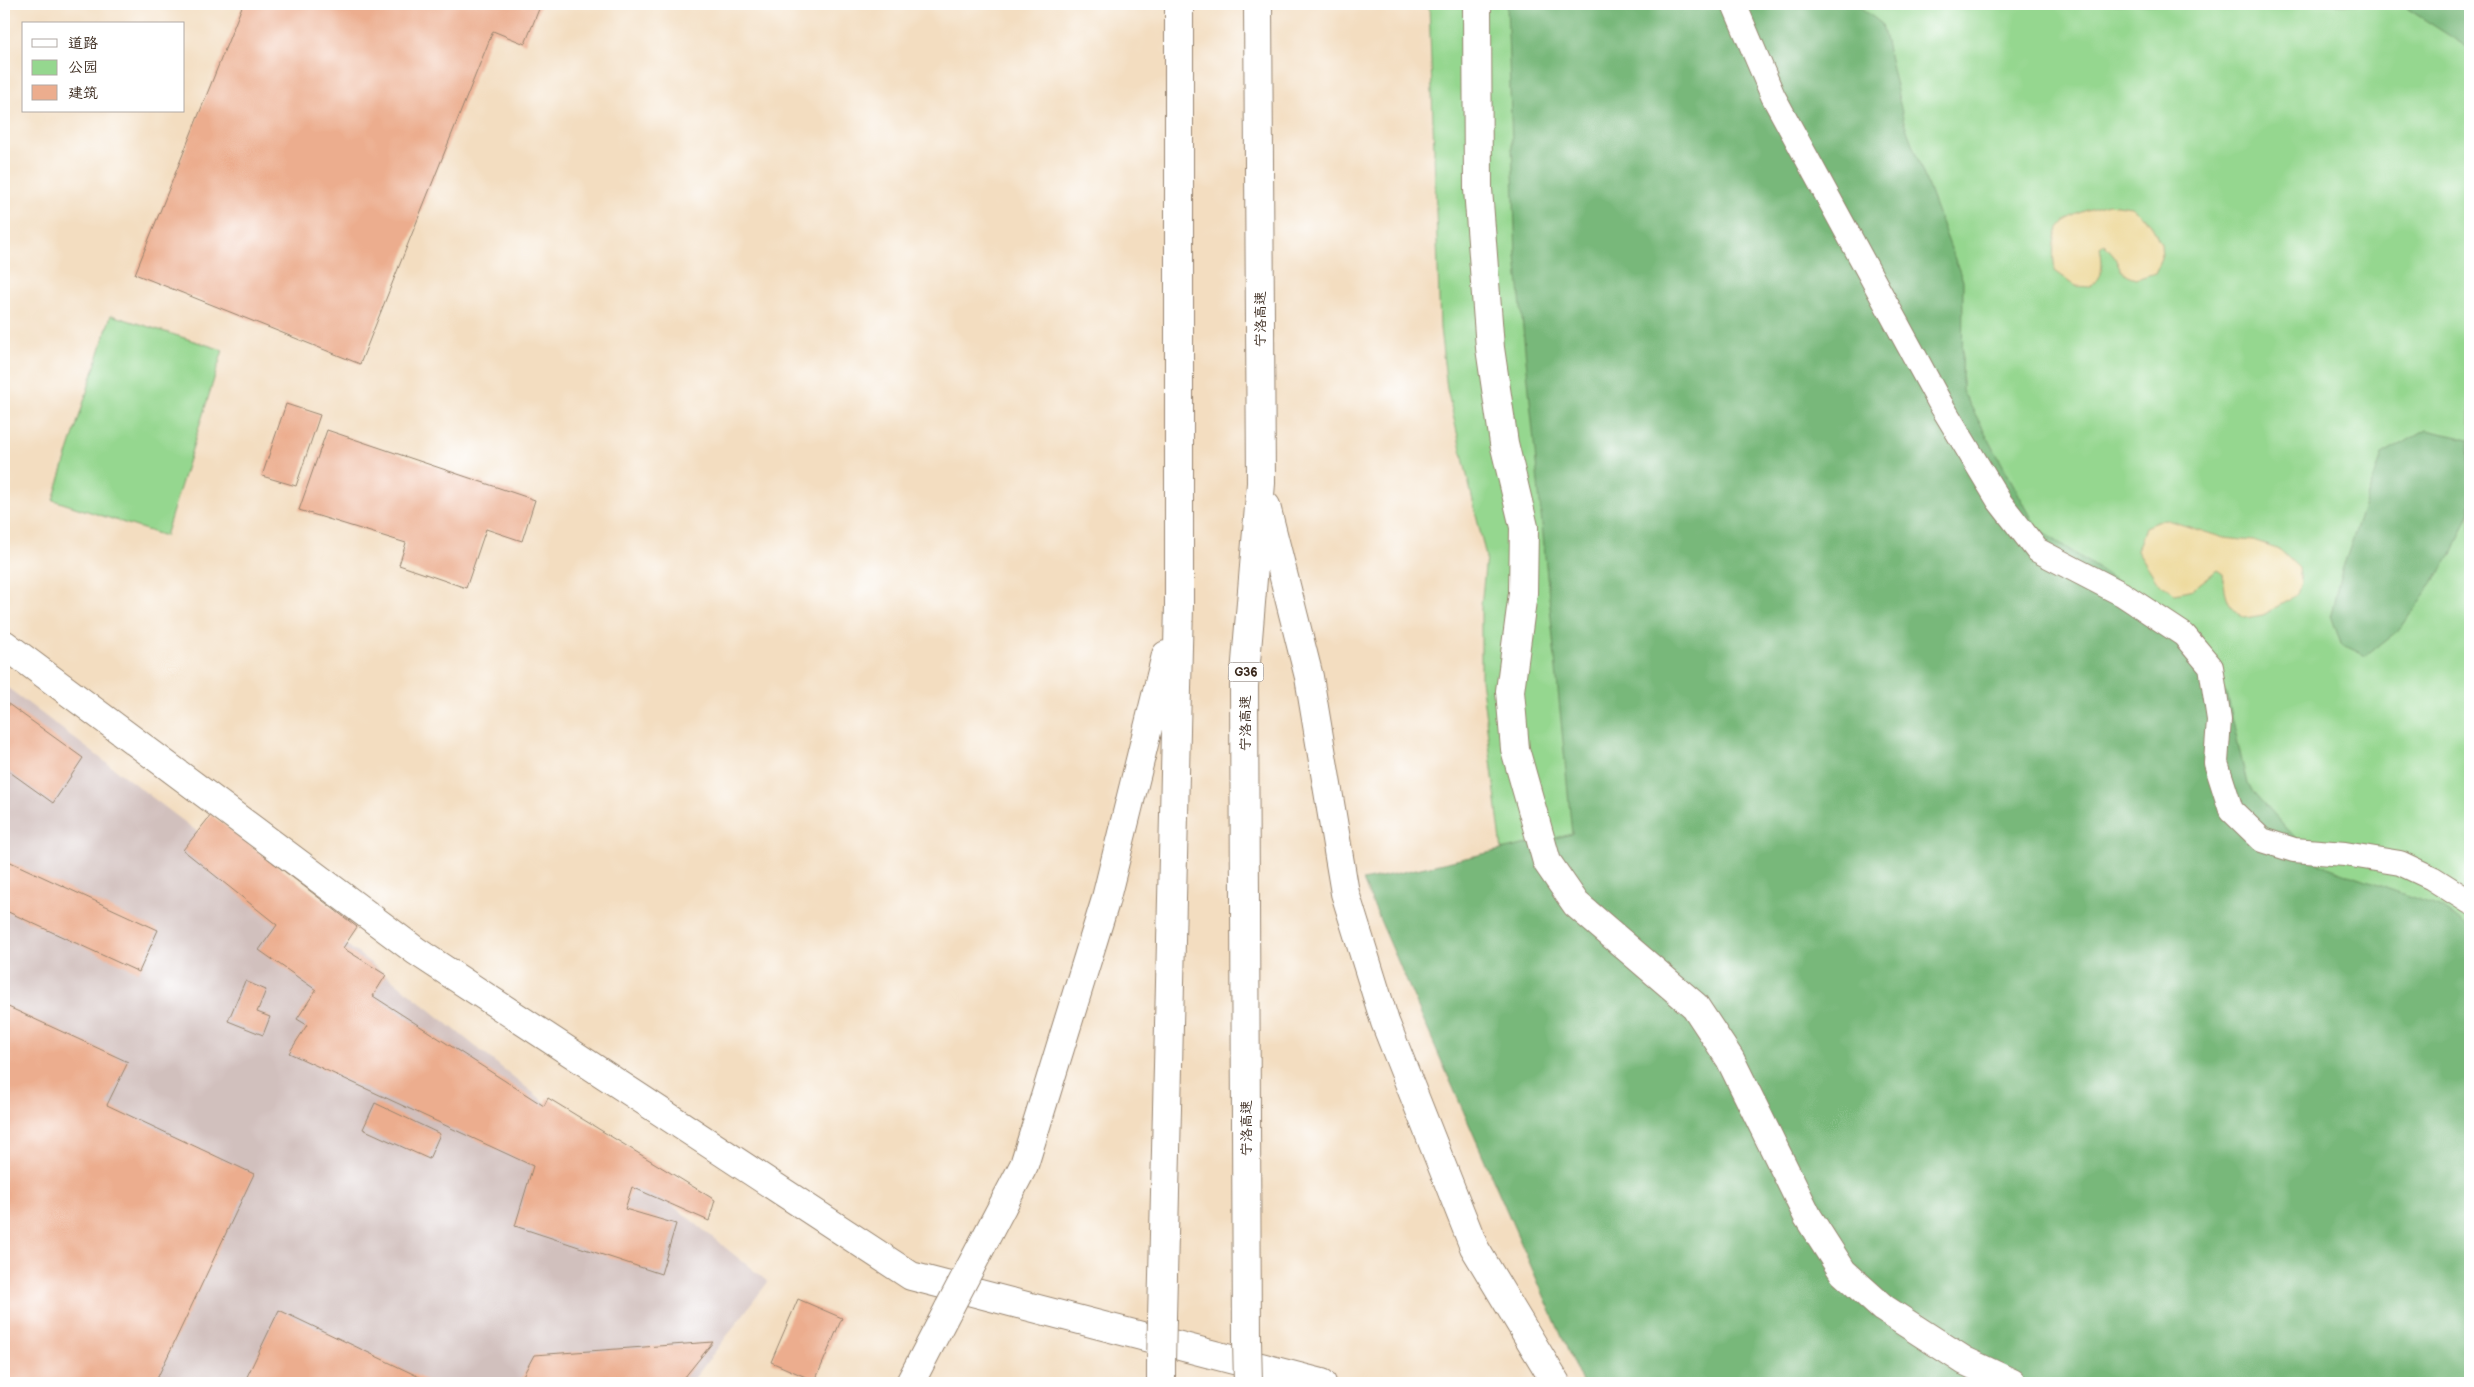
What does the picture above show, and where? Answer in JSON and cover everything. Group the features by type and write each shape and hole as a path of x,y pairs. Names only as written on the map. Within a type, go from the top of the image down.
{"main road":[{"path":"1161,1374 1179,605 1179,4"},
{"name":"宁洛高速","path":"1248,1383 1244,686 1261,483 1258,4"},
{"path":"1477,4 1478,189 1490,348 1504,443 1524,527 1523,593 1510,691 1515,749 1547,862 1576,904 1695,1006 1730,1059 1808,1217 1843,1272 1883,1308 1965,1360 2012,1383"},
{"path":"1261,483 1309,677 1346,894 1386,1022 1474,1247 1556,1383"},
{"path":"910,1383 1024,1165 1104,902 1179,605"},
{"path":"4,644 416,951 911,1276 1322,1383"}],"lane":[{"path":"1734,4 1773,96 1940,403 1999,501 2037,550 2122,594 2184,636 2211,667 2219,720 2216,763 2231,810 2262,840 2294,850 2345,854 2400,863 2432,878 2470,902"}],"shaded area":[{"path":"4,685 393,980 768,1282 691,1383 4,1383"}],"green space":[{"path":"1429,4 2470,4 2470,1383 1538,1144 1481,679 1481,607 1486,557 1447,389 1440,328"},
{"path":"1507,4 1856,4 1882,24 1904,122 1963,281 1962,390 2037,528 2155,607 2227,694 2247,784 2319,864 2439,907 2470,926 2470,1383 1582,1383 1363,881 1572,834 1516,256"},
{"path":"2406,4 2470,4 2470,49 2408,9"},
{"path":"111,315 223,350 165,536 53,500"},
{"path":"2426,430 2468,439 2470,511 2452,554 2401,628 2366,656 2341,644 2331,615 2340,576 2382,455"}],"sand":[{"path":"2109,204 2131,207 2150,223 2161,244 2162,258 2155,273 2136,279 2121,271 2113,254 2104,244 2100,247 2102,264 2098,278 2090,287 2076,286 2055,271 2054,241 2057,231 2071,217"},
{"path":"2164,519 2224,538 2253,541 2280,550 2299,568 2301,582 2297,593 2288,601 2263,615 2245,618 2234,610 2228,600 2223,574 2217,570 2193,589 2175,593 2158,583 2137,550 2145,527"}],"building":[{"path":"243,4 541,4 525,44 493,31 360,364 135,274"},
{"path":"286,404 320,415 296,486 262,476"},
{"path":"327,430 535,500 522,541 486,529 466,588 399,565 406,543 299,510"},
{"path":"4,701 83,758 53,803 7,770 4,774"},
{"path":"211,815 357,927 343,948 386,975 373,996 544,1106 548,1098 715,1200 709,1221 632,1187 625,1209 676,1224 661,1274 515,1226 533,1166 289,1053 307,1025 297,1019 316,990 259,950 277,925 183,850"},
{"path":"4,859 158,930 139,972 4,910"},
{"path":"245,981 266,990 257,1012 270,1017 263,1035 228,1021"},
{"path":"4,1005 128,1062 107,1105 254,1174 155,1383 4,1383"},
{"path":"375,1103 440,1134 429,1159 363,1129"},
{"path":"798,1299 842,1318 815,1381 771,1362"},
{"path":"279,1310 432,1383 244,1383"},
{"path":"713,1342 680,1383 519,1383 534,1355"}]}
